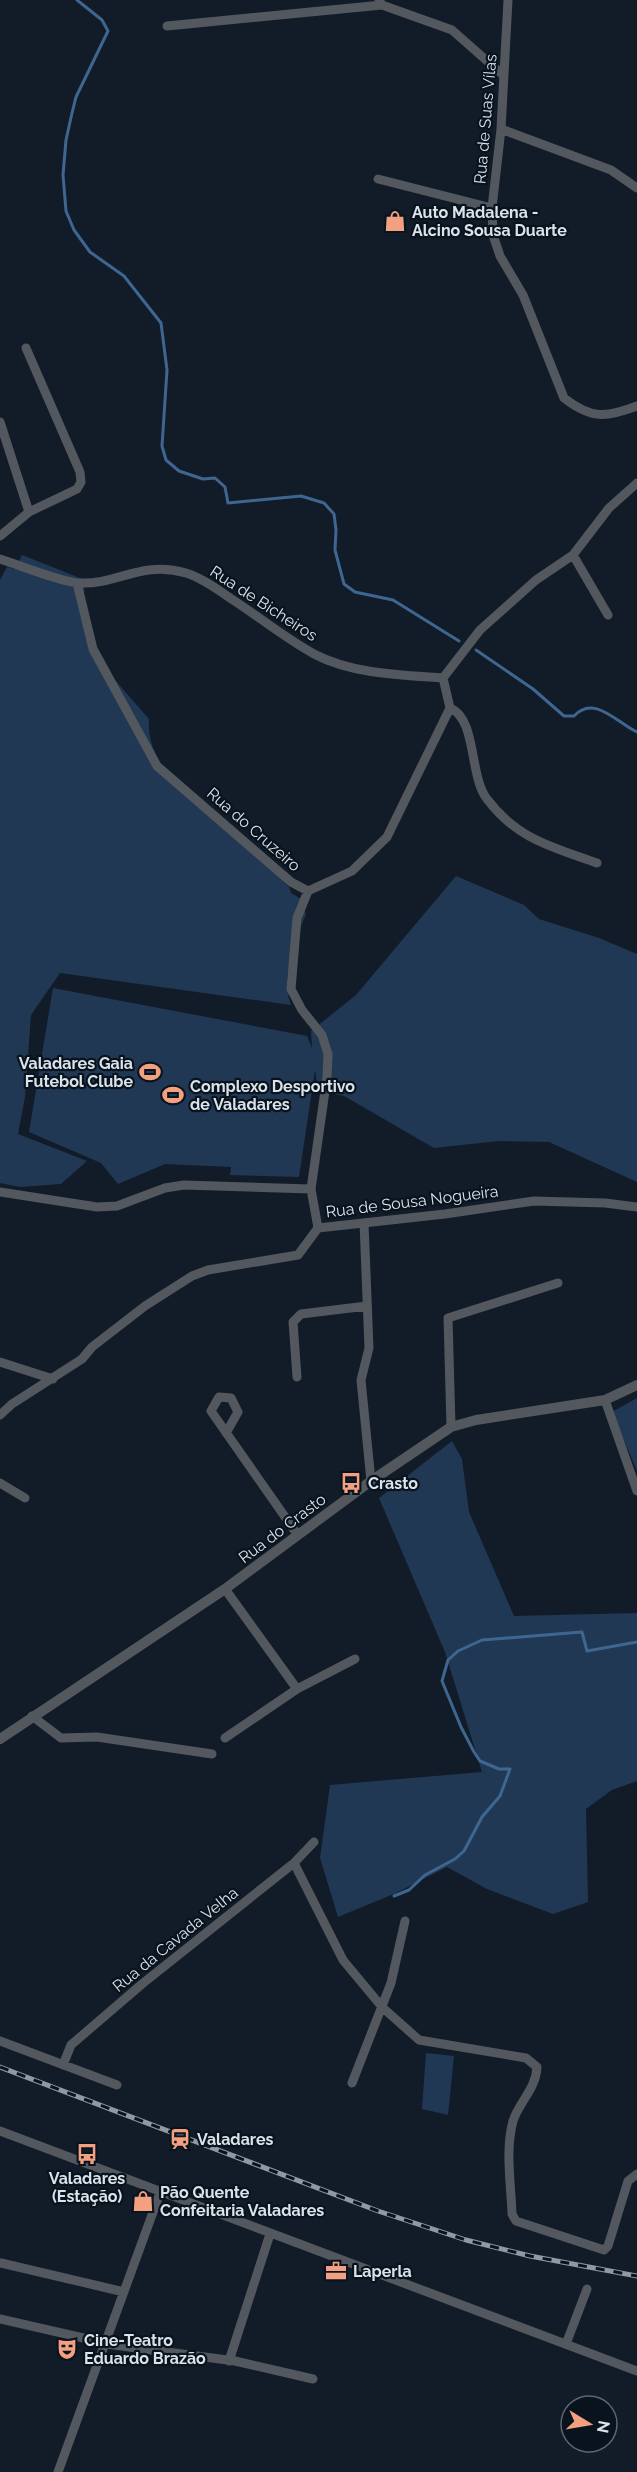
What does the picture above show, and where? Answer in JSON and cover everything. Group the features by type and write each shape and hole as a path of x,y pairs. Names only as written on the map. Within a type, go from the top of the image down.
{"street":[{"name":"Rua de Suas Vílas","path":"508,0 501,129 492,208 493,235 500,256 523,295 564,398 578,409 597,416 616,414 637,406"},
{"path":"167,26 381,2 452,30 504,76"},
{"path":"501,129 611,170 637,188"},
{"path":"378,179 492,208"},
{"path":"0,536 29,512 77,489 81,482 80,472 26,348"},
{"path":"0,422 29,512"},
{"path":"597,863 544,844 513,828 485,798 478,782 466,726 458,711 450,708 443,678 480,630 536,580 573,555 609,508 637,483"},
{"path":"573,555 608,615"},
{"name":"Rua de Bicheiros","path":"0,559 77,583 92,582 145,569 164,568 188,573 213,586 315,654 367,670 396,675 443,678"},
{"name":"Rua do Cruzeiro","path":"77,583 93,649 158,766 291,882 308,891 352,871 387,837 450,708"},
{"path":"308,891 297,918 291,988 302,1010 322,1035 328,1054 327,1077 311,1189 318,1228"},
{"path":"0,1192 97,1207 117,1206 165,1188 184,1185 311,1189"},
{"name":"Rua de Sousa Nogueira","path":"0,1415 12,1404 82,1359 92,1347 146,1305 192,1276 208,1270 298,1255 318,1228 445,1214 534,1201 605,1203 637,1208"},
{"path":"364,1223 369,1348 361,1380 371,1481"},
{"path":"451,1427 448,1318 558,1283"},
{"path":"297,1377 293,1322 301,1314 367,1306"},
{"path":"0,1362 53,1379"},
{"name":"Rua do Crasto","path":"0,1739 225,1589 297,1534 451,1427 476,1420 605,1400 637,1385"},
{"path":"605,1400 637,1491"},
{"path":"226,1433 297,1534"},
{"path":"0,1483 25,1498"},
{"path":"225,1589 297,1689"},
{"path":"225,1738 297,1689 355,1659"},
{"path":"32,1716 61,1738 97,1737 212,1754"},
{"name":"Rua da Cavada Velha","path":"63,2065 71,2045 142,1984 294,1863 314,1842"},
{"path":"294,1863 343,1960 382,2007 419,2040 526,2058 537,2067 536,2079 514,2119 510,2137 512,2214 519,2224 604,2250 608,2246 628,2181 637,2174"},
{"path":"352,2083 391,1983 405,1921"},
{"path":"0,2041 117,2085"},
{"path":"0,2131 637,2371"},
{"path":"58,2472 160,2193"},
{"path":"229,2361 270,2234"},
{"path":"1,2263 124,2292"},
{"path":"566,2344 587,2289"},
{"path":"0,2319 106,2343 229,2361 313,2379"}],"shaded area":[{"path":"22,555 85,580 82,620 115,680 149,719 152,746 165,771 289,887 291,893 301,899 306,914 291,950 287,978 291,1005 60,973 31,1015 25,1097 18,1134 87,1161 61,1184 20,1187 0,1183 0,580 7,567 15,569"},
{"path":"456,876 524,905 539,919 599,938 637,954 637,1182 549,1142 499,1141 434,1148 344,1096 318,1091 315,1070 299,1177 230,1175 231,1167 165,1164 118,1184 101,1163 29,1132 53,988 307,1036 312,1048 311,1031 356,995"},
{"path":"637,1398 637,1471 612,1412"},
{"path":"452,1441 462,1459 469,1512 514,1616 637,1613 637,1781 612,1790 586,1809 588,1902 553,1914 487,1889 447,1867 396,1893 338,1917 320,1858 330,1785 482,1772 445,1652 379,1498"},
{"path":"426,2053 454,2056 448,2115 422,2109"}],"waterway":[{"path":"77,0 102,20 108,31 76,97 72,113 66,140 63,175 66,211 74,230 90,252 124,276 161,323 167,370 162,446 166,460 179,471 203,479 215,478 225,487 228,503 301,496 324,503 334,514 335,550 344,584 355,592 393,600 459,641"},
{"path":"476,650 533,689 564,716 574,716 589,708 597,709 606,712 637,732"},
{"path":"394,1896 409,1890 425,1875 455,1859 464,1851 482,1817 500,1796 510,1769 499,1769 480,1761 474,1752 442,1681 448,1660 458,1651 482,1640 582,1632 587,1651 637,1642"}],"railway":[{"path":"0,2067 378,2211 466,2240 530,2256 637,2276"}],"place":[{"name":"Auto Madalena - Alcino Sousa Duarte","path":"395,221"},
{"name":"Valadares Gaia Futebol Clube","path":"150,1072"},
{"name":"Complexo Desportivo de Valadares","path":"173,1095"},
{"name":"Crasto","path":"351,1483"},
{"name":"Valadares","path":"180,2139"},
{"name":"Valadares (Estação)","path":"87,2154"},
{"name":"Pão Quente Confeitaria Valadares","path":"143,2201"},
{"name":"Laperla","path":"336,2271"},
{"name":"Cine-Teatro Eduardo Brazão","path":"67,2349"}]}
